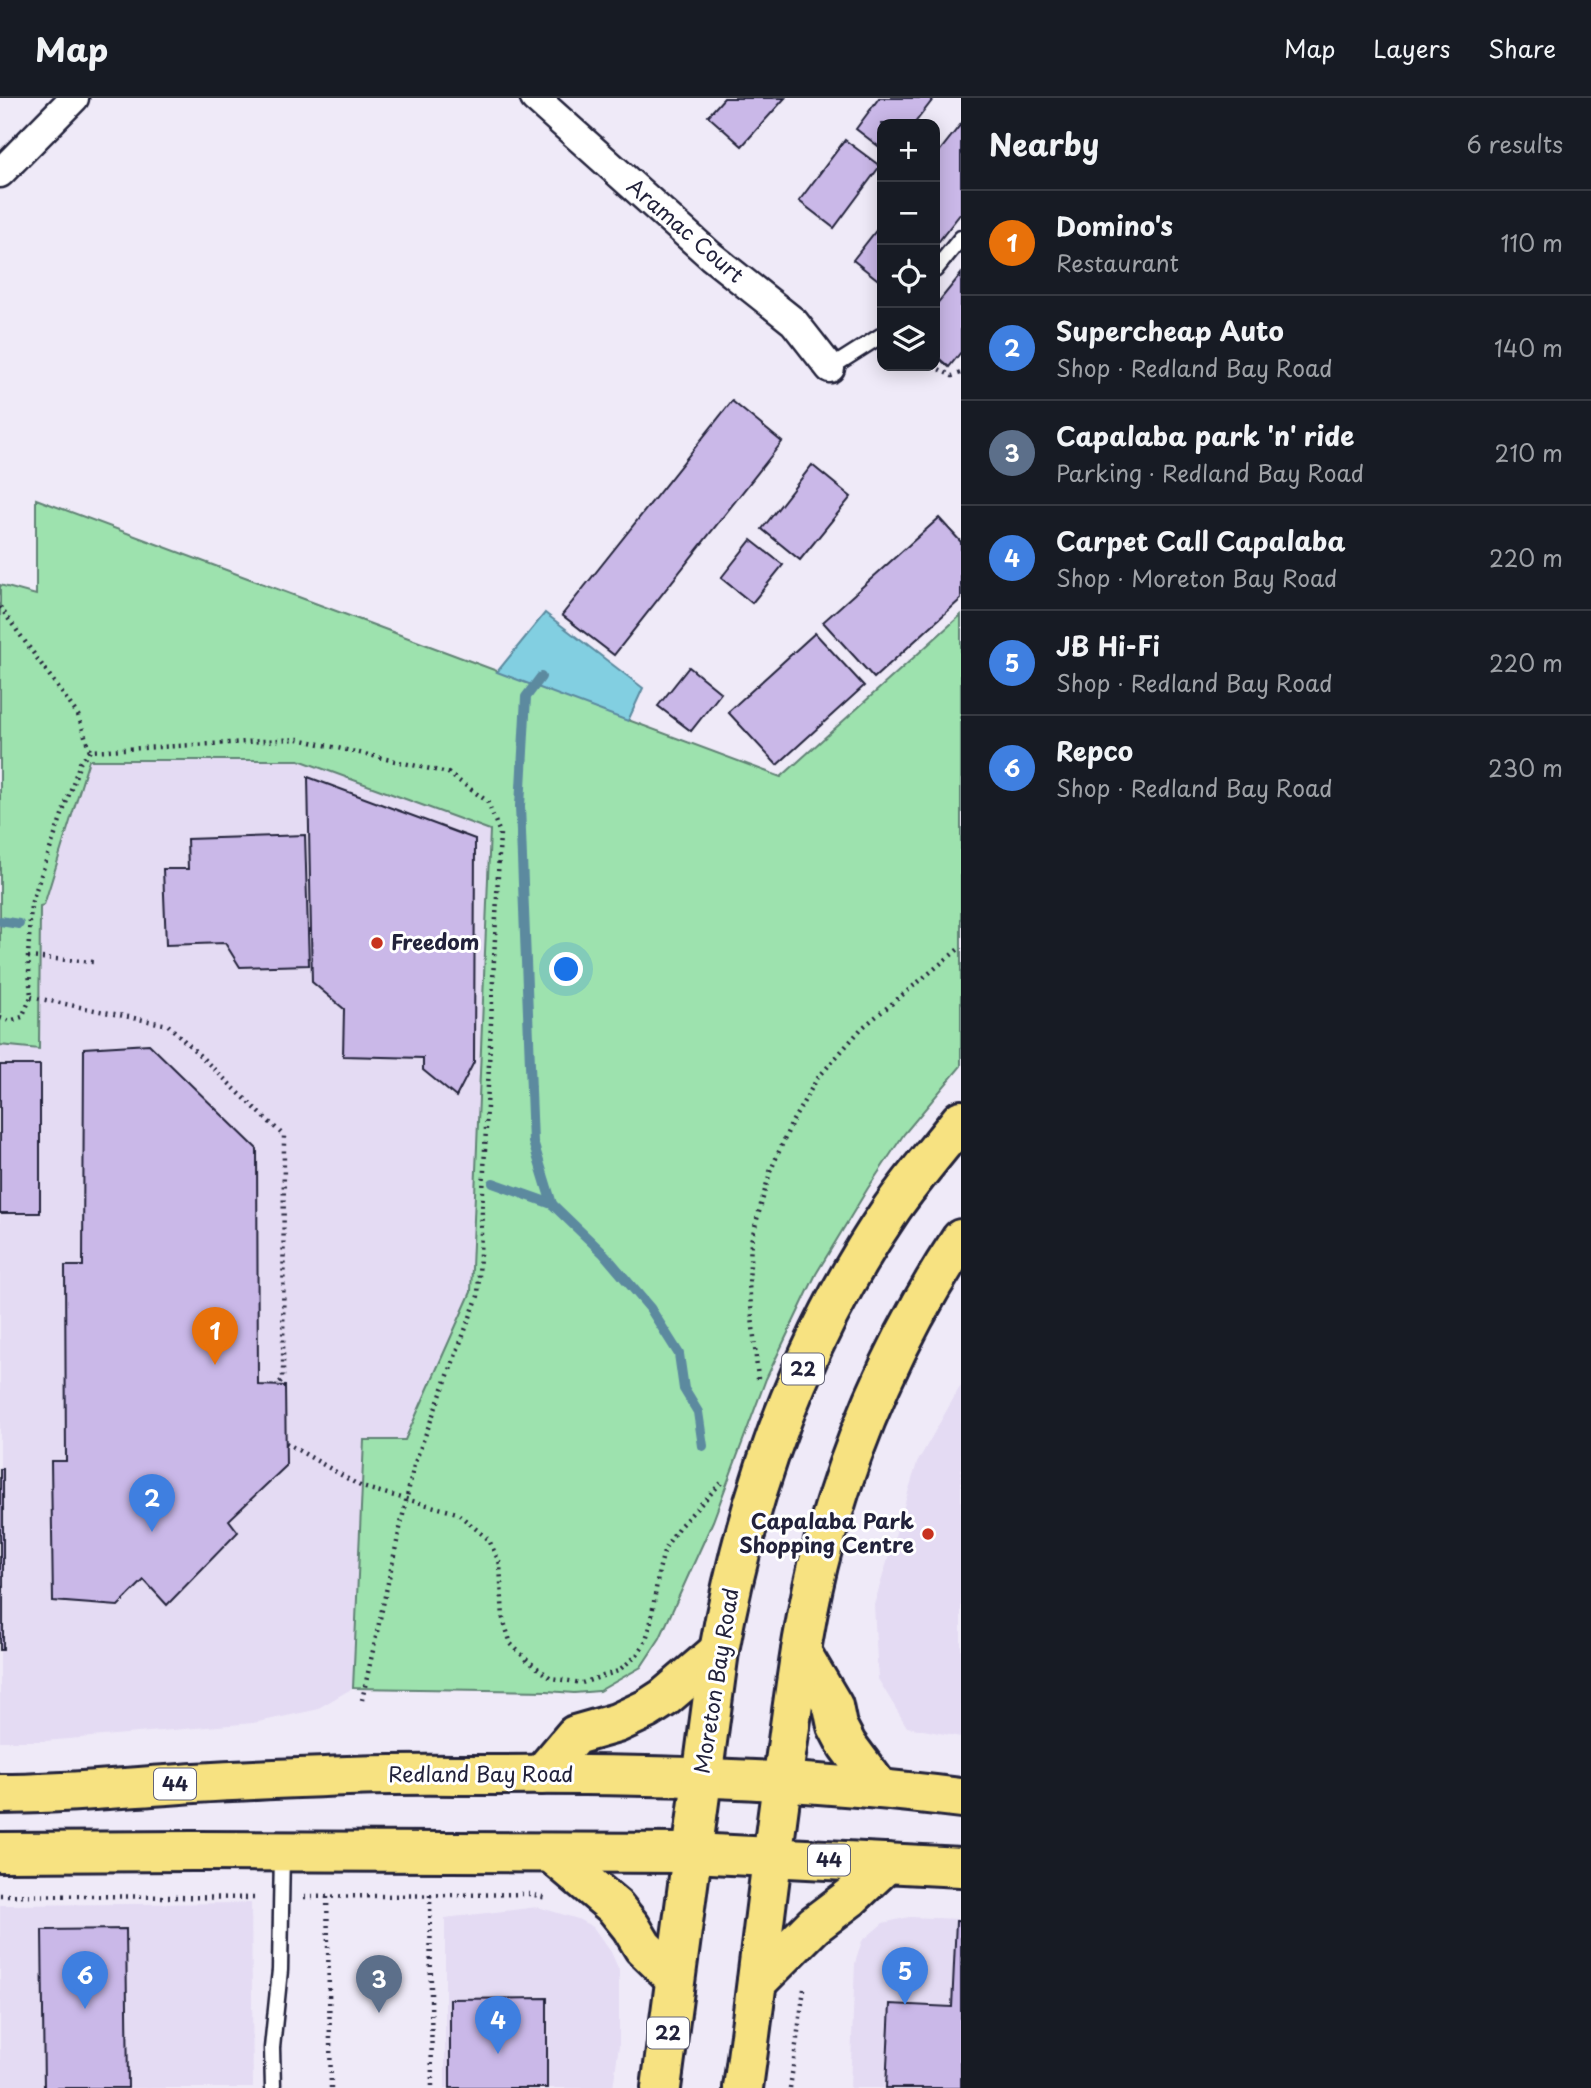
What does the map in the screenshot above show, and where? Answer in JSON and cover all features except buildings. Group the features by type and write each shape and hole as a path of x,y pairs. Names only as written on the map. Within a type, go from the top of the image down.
{"main road":[{"name":"Moreton Bay Road","path":"661,2088 719,1651 744,1534 792,1391 824,1326 858,1262 893,1208 961,1120"},
{"path":"743,2088 771,1856 801,1652 823,1545 858,1439 899,1344 961,1239"},
{"path":"541,1775 575,1735 617,1723 647,1709 719,1651"},
{"path":"801,1652 833,1706 837,1726 847,1745 879,1788"},
{"name":"Redland Bay Road","path":"0,1794 47,1794 194,1783 350,1776 541,1775 782,1781 879,1788 961,1798"},
{"name":"44","path":"0,1852 693,1853 961,1867"},
{"path":"551,1853 615,1907 643,1947 675,1978"},
{"path":"757,1982 804,1933 851,1897 887,1863"}],"street":[{"path":"0,173 74,98"},
{"name":"Aramac Court","path":"535,98 711,256 794,322 830,368"}],"lane":[{"path":"940,264 961,238"},
{"path":"830,368 877,338"},
{"path":"273,2088 272,2048 280,1970 282,1852"}],"path":[{"path":"940,370 952,376 961,373"},
{"path":"0,607 78,715 90,751"},
{"path":"0,1018 10,1021 22,1017 31,997 28,957 31,904 80,763 90,751 298,740 448,773 487,801 500,833 478,1296 414,1465 362,1700"},
{"path":"758,1381 749,1285 751,1241 770,1172 792,1122 817,1079 862,1028 961,947"},
{"path":"28,957 94,962"},
{"path":"31,997 168,1025 284,1136 283,1379 276,1386"},
{"path":"286,1443 362,1487 457,1513 489,1540 500,1564 503,1619 510,1644 551,1678 582,1683 618,1671 636,1656 644,1645 665,1548 678,1528 721,1482"},
{"path":"0,1895 281,1898 530,1894 554,1900"},
{"path":"430,1895 432,2088"},
{"path":"327,1897 331,2088"},
{"path":"790,2088 803,1990 807,1980"}],"shaded area":[{"path":"89,760 299,760 491,830 471,1292 405,1440 364,1440 353,1688 315,1710 253,1723 45,1741 0,1741 0,1045 39,1049 40,906 44,905"},
{"name":"Capalaba Park Shopping Centre","path":"961,1385 961,1737 907,1727 878,1679 874,1605 917,1463"},
{"path":"251,1903 253,2088 0,2088 0,1905"},
{"path":"538,1907 578,1919 593,1927 611,1952 619,1970 619,2045 613,2088 445,2088 445,1918"},
{"path":"909,1917 961,1919 961,2088 850,2088 855,1963 862,1941 883,1923"}],"green space":[{"path":"36,499 781,777 961,615 961,1066 904,1134 816,1274 766,1379 713,1521 660,1638 641,1667 599,1691 574,1693 353,1688 364,1440 405,1440 471,1292 490,830 299,760 89,760 44,905 40,906 39,1049 0,1045 0,585 36,595"}],"water":[{"path":"545,613 643,688 628,721 497,672"}],"waterway":[{"path":"541,677 526,697 520,806 533,1142 552,1204"},
{"path":"0,921 19,924"},
{"path":"493,1183 552,1204 604,1254 650,1308 679,1354 684,1389 698,1412 703,1446"}],"place":[{"name":"Freedom","path":"377,943"},
{"name":"Domino's","path":"215,1365"},
{"name":"Supercheap Auto","path":"152,1532"},
{"name":"Capalaba Park Shopping Centre","path":"928,1534"},
{"name":"JB Hi-Fi","path":"905,2005"},
{"name":"Repco","path":"85,2009"},
{"name":"Capalaba park 'n' ride","path":"379,2013"},
{"name":"Carpet Call Capalaba","path":"498,2054"}]}
